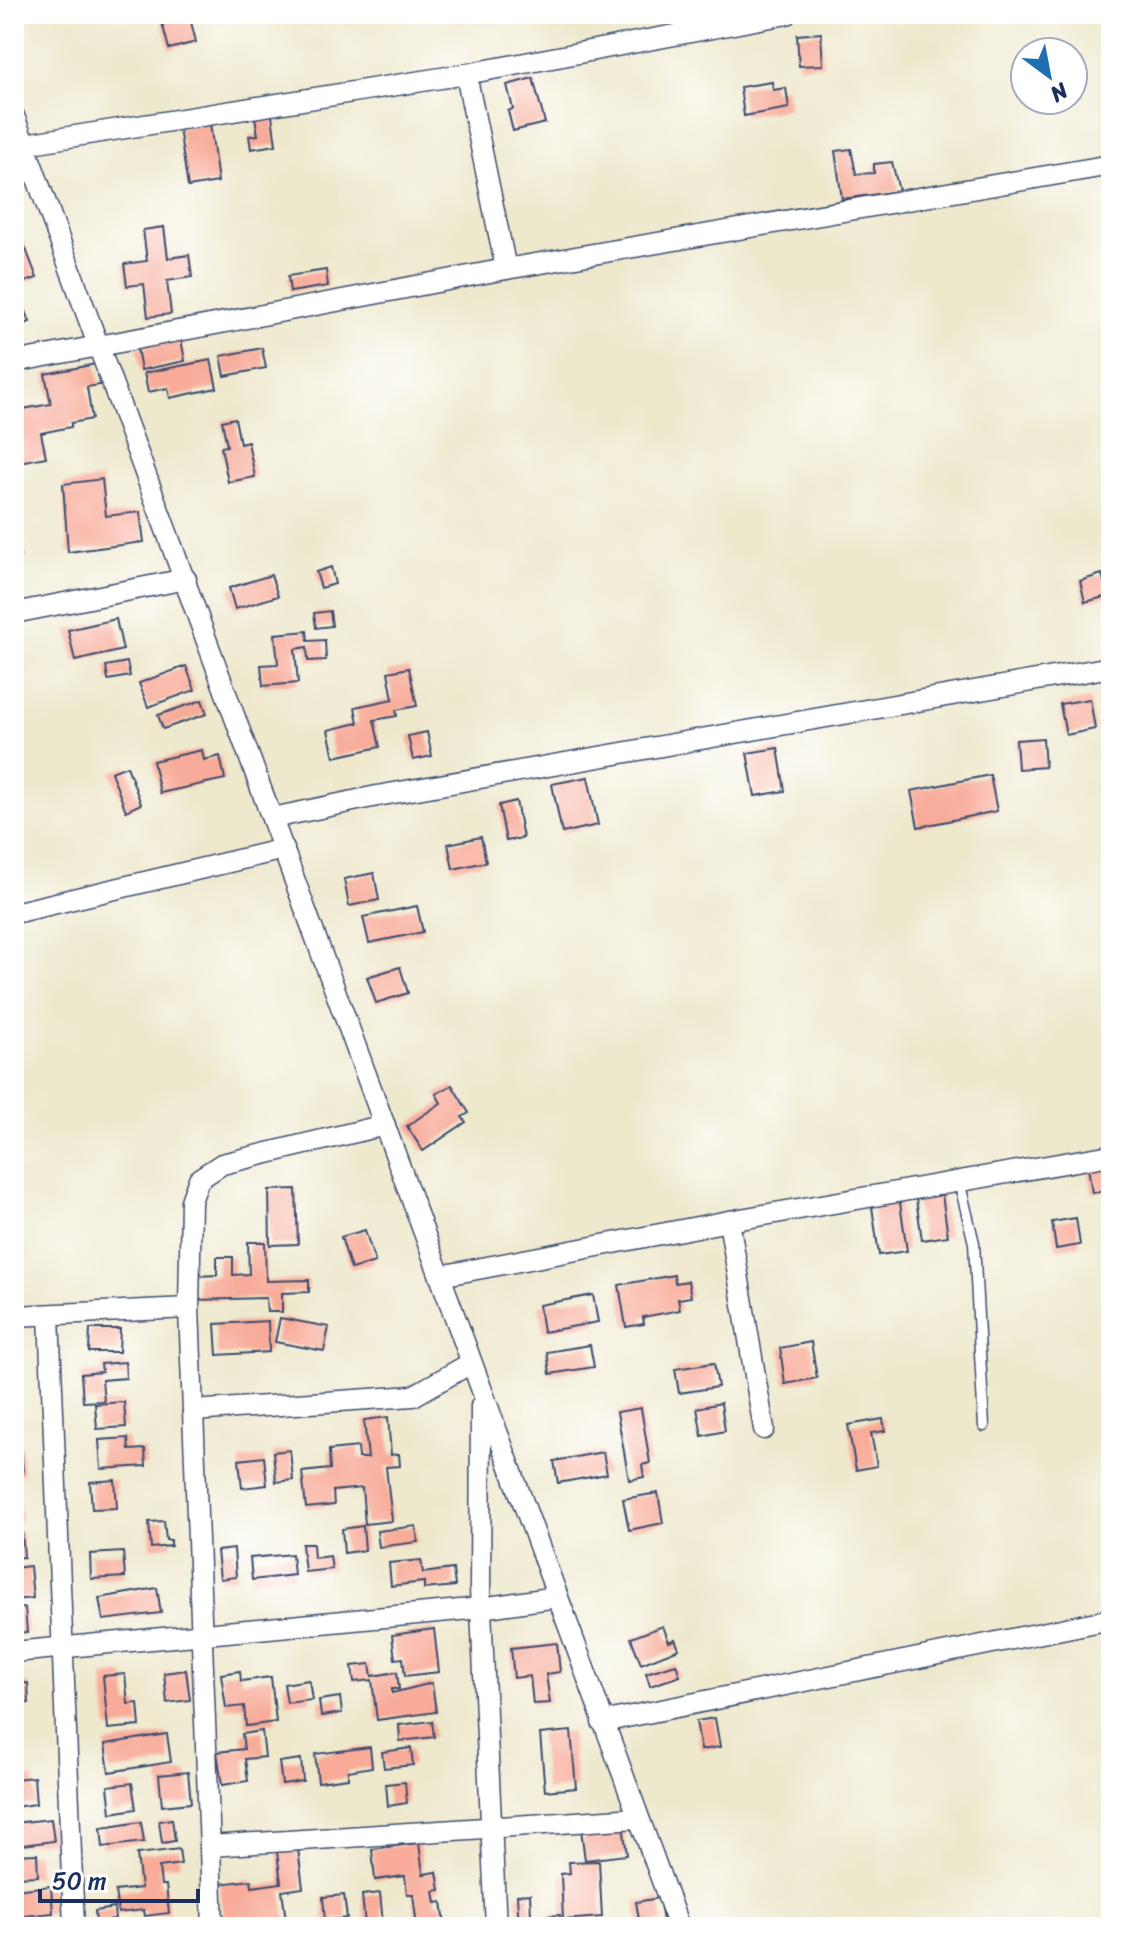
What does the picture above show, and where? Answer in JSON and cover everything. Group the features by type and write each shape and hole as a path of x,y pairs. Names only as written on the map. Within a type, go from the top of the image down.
{"street":[{"path":"25,144 466,74 787,14"},
{"path":"466,74 506,269"},
{"path":"14,116 679,1927"},
{"path":"14,362 506,269 1111,165"},
{"path":"14,613 186,579"},
{"path":"273,818 377,796 1111,667"},
{"path":"14,913 284,849"},
{"path":"213,1927 189,1308 191,1201 199,1179 222,1164 385,1125"},
{"path":"440,1276 729,1221 1111,1155"},
{"path":"729,1221 764,1429"},
{"path":"14,1316 189,1308"},
{"path":"49,1315 74,1927"},
{"path":"193,1411 413,1396 471,1363"},
{"path":"481,1390 481,1608 496,1927"},
{"path":"14,1652 481,1608 557,1597"},
{"path":"602,1722 1111,1619"},
{"path":"210,1846 637,1818"}],"lane":[{"path":"959,1181 974,1243 984,1426"}],"building":[{"path":"189,14 196,42 169,49 161,19"},
{"path":"821,33 823,65 799,66 797,35"},
{"path":"533,78 545,123 513,131 508,111 513,109 507,85"},
{"path":"772,82 773,90 786,88 789,108 744,116 740,87"},
{"path":"271,108 276,145 251,149 249,136 258,135 254,111"},
{"path":"210,123 218,182 188,187 179,128"},
{"path":"851,149 856,174 874,173 874,164 892,162 899,191 842,199 835,151"},
{"path":"164,227 168,258 189,255 192,277 167,281 171,314 148,317 144,284 127,286 124,264 147,261 143,230"},
{"path":"21,236 37,278 16,285 30,322 14,328 14,238"},
{"path":"326,270 328,286 290,292 288,276"},
{"path":"181,339 185,361 141,370 137,348"},
{"path":"262,348 266,368 225,376 221,356"},
{"path":"211,360 217,388 170,398 168,388 148,392 144,373"},
{"path":"96,364 100,385 87,387 92,419 41,433 46,457 14,463 14,400 17,410 51,404 45,374"},
{"path":"235,418 240,444 248,442 255,477 228,482 221,447 227,446 222,421"},
{"path":"102,479 106,516 140,512 144,542 68,552 63,484"},
{"path":"14,518 20,557 14,557"},
{"path":"331,567 335,584 321,588 316,572"},
{"path":"1102,574 1108,596 1085,602 1080,581"},
{"path":"271,575 278,596 235,609 229,588"},
{"path":"330,611 332,626 316,628 314,613"},
{"path":"116,619 123,650 75,661 68,630"},
{"path":"307,631 308,641 325,640 326,660 308,661 307,647 295,649 298,683 263,686 261,665 278,664 275,634"},
{"path":"127,662 130,676 108,680 106,666"},
{"path":"186,666 195,690 148,707 139,683"},
{"path":"409,668 417,706 396,710 397,716 374,720 380,747 334,757 328,730 358,723 355,707 393,699 388,672"},
{"path":"1090,699 1095,729 1066,735 1060,704"},
{"path":"202,700 207,714 163,729 158,715"},
{"path":"427,732 432,756 413,760 408,736"},
{"path":"1043,738 1045,767 1018,769 1016,740"},
{"path":"778,748 785,791 755,796 747,753"},
{"path":"202,750 204,760 220,756 225,779 160,793 153,761"},
{"path":"127,766 141,804 126,811 111,772"},
{"path":"990,775 997,811 918,827 911,791"},
{"path":"588,777 598,825 562,833 552,784"},
{"path":"516,801 523,838 506,841 499,805"},
{"path":"481,837 486,862 453,869 448,844"},
{"path":"374,873 379,900 349,906 344,879"},
{"path":"417,906 423,932 369,943 363,917"},
{"path":"400,967 408,993 376,1003 367,977"},
{"path":"452,1085 469,1113 462,1117 466,1122 423,1151 407,1126 441,1103 436,1094"},
{"path":"1108,1164 1111,1190 1092,1193 1088,1167"},
{"path":"296,1189 298,1244 270,1245 269,1190"},
{"path":"942,1195 948,1236 922,1240 916,1199"},
{"path":"899,1196 907,1251 879,1255 871,1200"},
{"path":"1076,1218 1080,1245 1056,1249 1052,1222"},
{"path":"365,1230 375,1262 351,1269 341,1237"},
{"path":"248,1242 265,1242 266,1281 309,1280 309,1292 282,1293 282,1312 267,1312 266,1298 197,1300 197,1276 217,1275 217,1257 233,1257 233,1275 249,1274"},
{"path":"674,1275 675,1283 688,1281 691,1297 678,1299 680,1310 643,1317 644,1324 626,1327 619,1285"},
{"path":"593,1295 598,1322 543,1332 539,1305"},
{"path":"280,1318 329,1327 324,1351 275,1342"},
{"path":"268,1321 269,1352 217,1355 215,1324"},
{"path":"90,1329 120,1329 119,1352 89,1352"},
{"path":"811,1342 817,1378 785,1384 780,1348"},
{"path":"590,1345 594,1367 550,1374 547,1352"},
{"path":"125,1362 126,1378 102,1380 104,1401 83,1402 81,1374 102,1372 101,1364"},
{"path":"714,1363 718,1387 679,1393 675,1369"},
{"path":"124,1402 126,1427 97,1429 95,1404"},
{"path":"721,1403 725,1431 702,1436 697,1408"},
{"path":"641,1408 650,1463 642,1465 644,1477 629,1480 617,1412"},
{"path":"14,1417 18,1417 20,1442 14,1443"},
{"path":"388,1417 391,1455 399,1454 400,1466 386,1467 392,1521 365,1524 362,1488 333,1491 334,1505 306,1508 302,1472 330,1469 329,1450 358,1447 359,1458 368,1458 364,1420"},
{"path":"883,1419 885,1431 871,1433 877,1466 856,1470 848,1425"},
{"path":"128,1438 129,1450 145,1449 146,1466 101,1469 99,1440"},
{"path":"21,1447 23,1474 14,1475 14,1448"},
{"path":"290,1450 293,1480 276,1482 273,1452"},
{"path":"603,1452 607,1474 558,1483 554,1461"},
{"path":"264,1457 267,1485 242,1488 239,1460"},
{"path":"115,1480 117,1508 92,1509 90,1482"},
{"path":"19,1492 21,1522 14,1523 14,1493"},
{"path":"658,1493 663,1523 629,1530 623,1499"},
{"path":"164,1521 166,1540 171,1540 171,1546 151,1548 149,1522"},
{"path":"363,1526 365,1550 344,1553 342,1529"},
{"path":"416,1526 418,1542 379,1547 377,1531"},
{"path":"14,1531 22,1531 24,1557 14,1558"},
{"path":"302,1544 313,1544 314,1558 330,1556 332,1569 305,1572"},
{"path":"234,1549 236,1577 220,1579 217,1551"},
{"path":"123,1552 125,1577 91,1579 90,1554"},
{"path":"292,1554 294,1575 252,1580 250,1558"},
{"path":"421,1560 423,1573 453,1569 455,1586 424,1589 424,1582 391,1586 389,1563"},
{"path":"30,1566 33,1598 14,1600 14,1568"},
{"path":"157,1588 161,1613 103,1620 99,1598"},
{"path":"25,1608 27,1632 14,1633 14,1609"},
{"path":"663,1626 669,1642 675,1639 679,1649 641,1664 631,1638"},
{"path":"434,1629 439,1672 405,1676 403,1658 395,1659 392,1635"},
{"path":"557,1643 560,1672 546,1674 550,1703 533,1704 530,1676 514,1678 511,1648"},
{"path":"370,1664 372,1676 397,1672 399,1689 392,1689 392,1693 432,1683 436,1712 377,1720 372,1680 354,1682 352,1666"},
{"path":"676,1664 680,1676 650,1686 646,1673"},
{"path":"186,1670 190,1700 167,1703 164,1673"},
{"path":"240,1671 241,1681 271,1677 276,1722 246,1726 244,1706 226,1708 221,1674"},
{"path":"125,1674 128,1704 138,1703 140,1726 108,1729 103,1676"},
{"path":"309,1680 312,1700 287,1703 284,1684"},
{"path":"28,1683 29,1703 14,1705 14,1684"},
{"path":"340,1697 342,1713 321,1716 319,1700"},
{"path":"715,1718 720,1747 701,1750 696,1721"},
{"path":"432,1721 434,1737 400,1741 399,1725"},
{"path":"262,1731 265,1757 245,1759 248,1781 222,1785 217,1752 244,1749 242,1734"},
{"path":"571,1731 576,1788 545,1791 540,1734"},
{"path":"167,1734 171,1762 109,1772 105,1744"},
{"path":"370,1747 372,1767 348,1771 348,1778 318,1782 315,1754"},
{"path":"411,1748 413,1765 384,1768 382,1752"},
{"path":"301,1759 303,1781 282,1784 279,1762"},
{"path":"188,1772 191,1803 162,1806 159,1775"},
{"path":"34,1777 36,1804 14,1807 14,1779"},
{"path":"405,1782 407,1803 388,1806 386,1784"},
{"path":"132,1783 136,1809 111,1813 108,1786"},
{"path":"51,1819 54,1841 14,1846 14,1823"},
{"path":"172,1819 175,1841 162,1843 159,1821"},
{"path":"141,1822 144,1842 103,1847 101,1828"},
{"path":"623,1824 627,1855 585,1860 581,1829"},
{"path":"419,1843 423,1874 437,1872 440,1890 434,1891 436,1903 442,1902 445,1923 417,1927 413,1894 407,1894 405,1876 375,1880 372,1849"},
{"path":"179,1849 181,1864 159,1867 161,1885 166,1885 169,1913 145,1916 144,1910 118,1913 115,1891 141,1888 137,1854"},
{"path":"298,1849 303,1888 282,1891 287,1927 225,1927 219,1884 251,1880 252,1887 281,1883 277,1852"},
{"path":"37,1854 38,1876 14,1877 14,1855"},
{"path":"599,1861 602,1917 563,1920 561,1874 570,1873 569,1862"},
{"path":"51,1886 53,1913 14,1917 14,1890"},
{"path":"380,1893 383,1923 365,1925 362,1895"},
{"path":"530,1894 531,1917 560,1915 561,1927 519,1927 517,1895"},
{"path":"344,1895 347,1918 325,1921 323,1897"},
{"path":"659,1898 663,1921 640,1925 636,1902"},
{"path":"114,1908 115,1920 96,1922 95,1911"}]}
